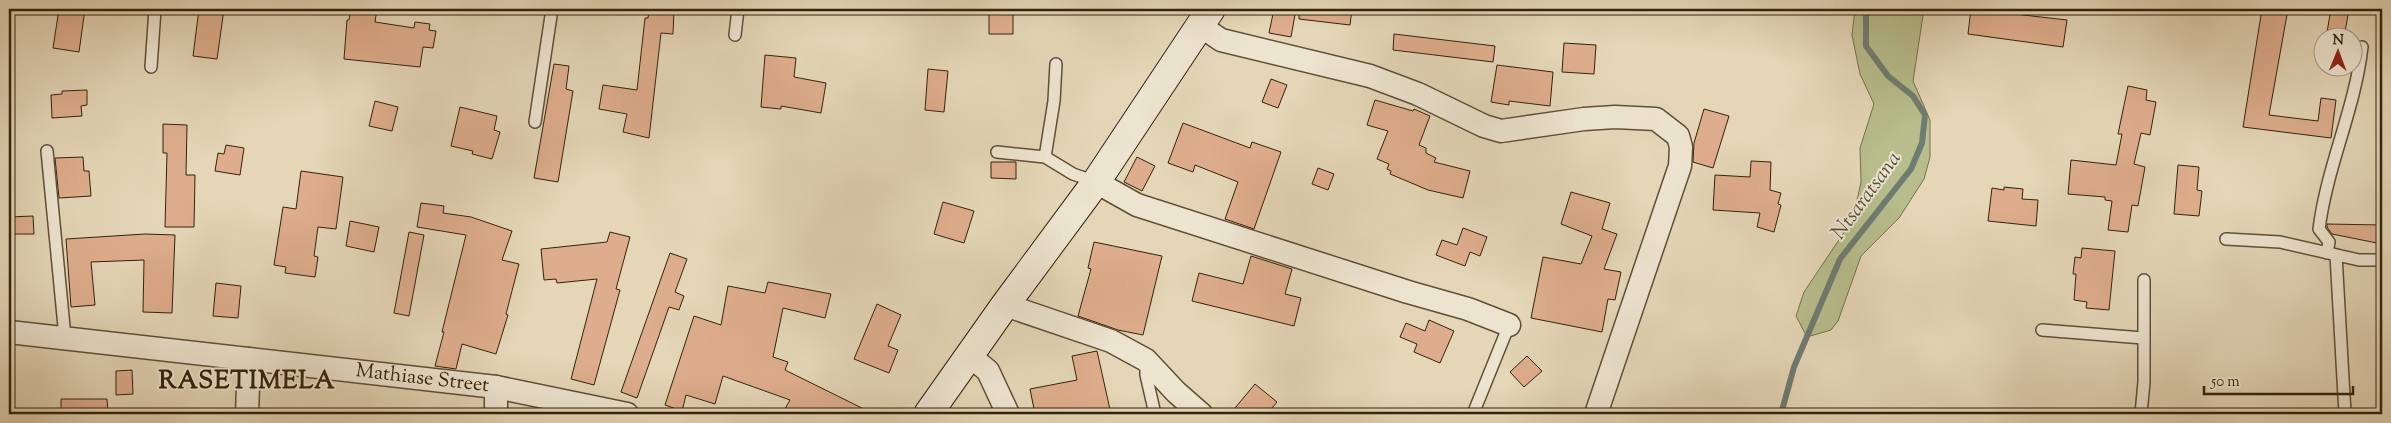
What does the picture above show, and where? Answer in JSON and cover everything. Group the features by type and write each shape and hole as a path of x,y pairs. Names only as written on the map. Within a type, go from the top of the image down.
{"main road":[{"path":"928,414 1005,305 1096,182 1205,17"}],"street":[{"path":"1205,17 1221,40 1370,76 1418,94 1484,126 1501,131 1584,119 1615,117 1656,119 1678,136 1681,147 1680,166 1596,414"},
{"path":"1096,182 1137,205 1408,292 1468,309 1509,326"},
{"path":"1005,305 1111,341 1146,360 1176,392 1201,414"},
{"name":"Mathiase Street","path":"9,332 65,336 496,387 627,414"},
{"path":"970,356 988,371 1008,414"},
{"path":"247,414 249,359"},
{"path":"496,387 496,414"}],"lane":[{"path":"151,67 155,9"},
{"path":"535,122 552,9"},
{"path":"735,35 738,9"},
{"path":"1045,157 1054,100 1056,64"},
{"path":"2345,414 2332,254 2329,242 2319,229 2323,196 2353,98 2357,78"},
{"path":"47,151 65,336"},
{"path":"997,152 1045,157 1073,174 1096,182"},
{"path":"2226,239 2280,242 2359,260 2382,260"},
{"path":"2141,414 2144,382 2144,280"},
{"path":"1473,414 1509,326"},
{"path":"2042,330 2143,338"},
{"path":"1146,360 1146,375 1156,414"}],"green space":[{"path":"1855,9 1924,9 1913,81 1930,120 1930,157 1924,179 1899,218 1861,256 1838,321 1831,330 1807,337 1796,316 1804,292 1853,219 1861,182 1860,148 1874,104 1860,74 1852,35"}],"building":[{"path":"59,9 85,9 79,52 53,48"},
{"path":"199,9 224,9 217,59 193,56"},
{"path":"351,9 377,9 375,22 414,28 415,22 430,24 429,30 436,31 433,48 423,47 420,67 344,59 347,20 349,20"},
{"path":"649,9 674,9 673,34 661,33 649,138 623,132 627,114 599,109 603,85 637,90 645,18 648,18"},
{"path":"989,9 1013,9 1013,34 989,34"},
{"path":"1274,9 1296,9 1291,37 1269,33"},
{"path":"1299,9 1352,9 1350,25 1299,19"},
{"path":"1971,9 2067,20 2063,47 1968,34"},
{"path":"2262,9 2288,9 2269,115 2318,121 2321,98 2336,100 2331,138 2243,127"},
{"path":"2331,9 2349,9 2346,28 2328,28"},
{"path":"1394,34 1495,46 1493,62 1393,50"},
{"path":"1564,43 1596,45 1594,74 1562,72"},
{"path":"765,55 796,58 794,77 826,83 821,113 781,106 781,109 761,107"},
{"path":"554,64 569,66 566,89 573,91 558,182 534,178"},
{"path":"1497,65 1553,72 1550,106 1509,101 1509,105 1491,102"},
{"path":"928,69 948,71 944,112 925,110"},
{"path":"1271,79 1287,85 1278,108 1262,102"},
{"path":"2128,86 2147,90 2146,100 2156,102 2150,135 2141,133 2134,164 2145,167 2138,206 2132,205 2128,232 2108,230 2112,201 2105,200 2105,197 2068,194 2071,160 2116,165 2122,134 2118,134"},
{"path":"87,90 87,105 81,106 82,116 52,118 51,95 62,94 62,91"},
{"path":"1375,100 1413,111 1414,109 1430,116 1419,145 1426,148 1426,153 1436,158 1434,162 1470,171 1463,198 1428,190 1390,174 1391,171 1387,169 1389,164 1377,159 1388,131 1367,125"},
{"path":"375,101 398,107 392,131 369,126"},
{"path":"460,107 497,116 494,130 500,132 492,159 472,154 473,151 451,146"},
{"path":"1704,109 1729,116 1713,168 1693,162 1694,143"},
{"path":"1183,123 1250,148 1252,142 1281,152 1254,229 1225,219 1238,182 1195,165 1193,172 1168,163"},
{"path":"163,124 187,125 186,175 195,175 194,227 165,227 167,153 163,153"},
{"path":"226,145 244,148 240,175 215,171 218,153 224,154"},
{"path":"83,157 84,171 89,171 91,196 59,198 55,158"},
{"path":"1137,157 1155,166 1142,191 1124,182"},
{"path":"1751,161 1771,162 1770,190 1781,193 1778,204 1781,205 1774,232 1757,227 1760,213 1713,210 1715,175 1750,177"},
{"path":"991,162 1016,162 1016,179 991,178"},
{"path":"2178,165 2199,167 2197,190 2202,191 2199,216 2174,214"},
{"path":"1318,168 1334,174 1328,190 1312,184"},
{"path":"301,171 343,177 336,229 318,227 314,256 318,257 315,277 285,273 286,267 274,265 283,207 296,209"},
{"path":"2004,187 2023,189 2022,199 2038,200 2036,226 1988,221 1992,188 2004,190"},
{"path":"1571,192 1610,203 1602,229 1617,234 1604,269 1621,272 1615,300 1608,299 1602,332 1531,318 1543,257 1581,264 1592,236 1561,224"},
{"path":"943,202 974,211 964,243 934,234"},
{"path":"421,203 444,206 443,213 471,217 512,231 502,260 519,264 506,314 508,315 496,354 462,344 456,369 435,366 466,235 417,227"},
{"path":"33,216 34,234 9,234 9,217"},
{"path":"350,221 379,227 374,252 346,246"},
{"path":"2327,224 2382,225 2382,244 2332,234"},
{"path":"1463,228 1487,237 1480,256 1470,252 1465,266 1436,255 1442,240 1457,245"},
{"path":"409,232 424,235 409,316 394,313"},
{"path":"610,232 630,237 616,289 620,290 594,385 571,379 597,279 557,283 556,279 544,280 541,249 607,242"},
{"path":"145,234 175,235 172,313 143,312 144,260 91,262 95,305 71,307 66,239"},
{"path":"1094,242 1162,256 1143,335 1118,330 1078,316 1091,269 1088,268"},
{"path":"2082,248 2115,251 2109,310 2086,308 2087,302 2074,300 2076,274 2073,274 2075,257 2081,258"},
{"path":"670,253 687,259 675,292 684,296 679,310 669,307 637,398 621,392"},
{"path":"1251,256 1292,269 1285,294 1301,298 1294,326 1192,301 1199,273 1243,284"},
{"path":"768,282 831,294 825,318 783,308 773,357 788,362 785,370 874,414 782,414 790,400 723,376 715,404 686,395 682,411 665,405 694,316 721,325 728,286 765,293"},
{"path":"216,283 241,286 238,318 213,316"},
{"path":"877,304 901,315 888,346 898,350 889,373 854,359"},
{"path":"1429,320 1454,331 1440,363 1414,352 1417,344 1400,337 1406,323 1425,331"},
{"path":"1097,351 1111,414 1035,414 1030,389 1077,380 1072,356"},
{"path":"1527,356 1542,371 1524,387 1510,372"},
{"path":"132,370 133,394 116,395 116,371"},
{"path":"1255,384 1277,402 1267,414 1230,414"},
{"path":"61,399 107,399 108,414 61,414"}],"waterway":[{"name":"Ntsaratsana","path":"1781,414 1794,367 1840,259 1911,169 1922,143 1925,115 1913,96 1888,76 1866,46 1866,9"}],"district":[{"name":"RASETIMELA","path":"247,382"}]}
